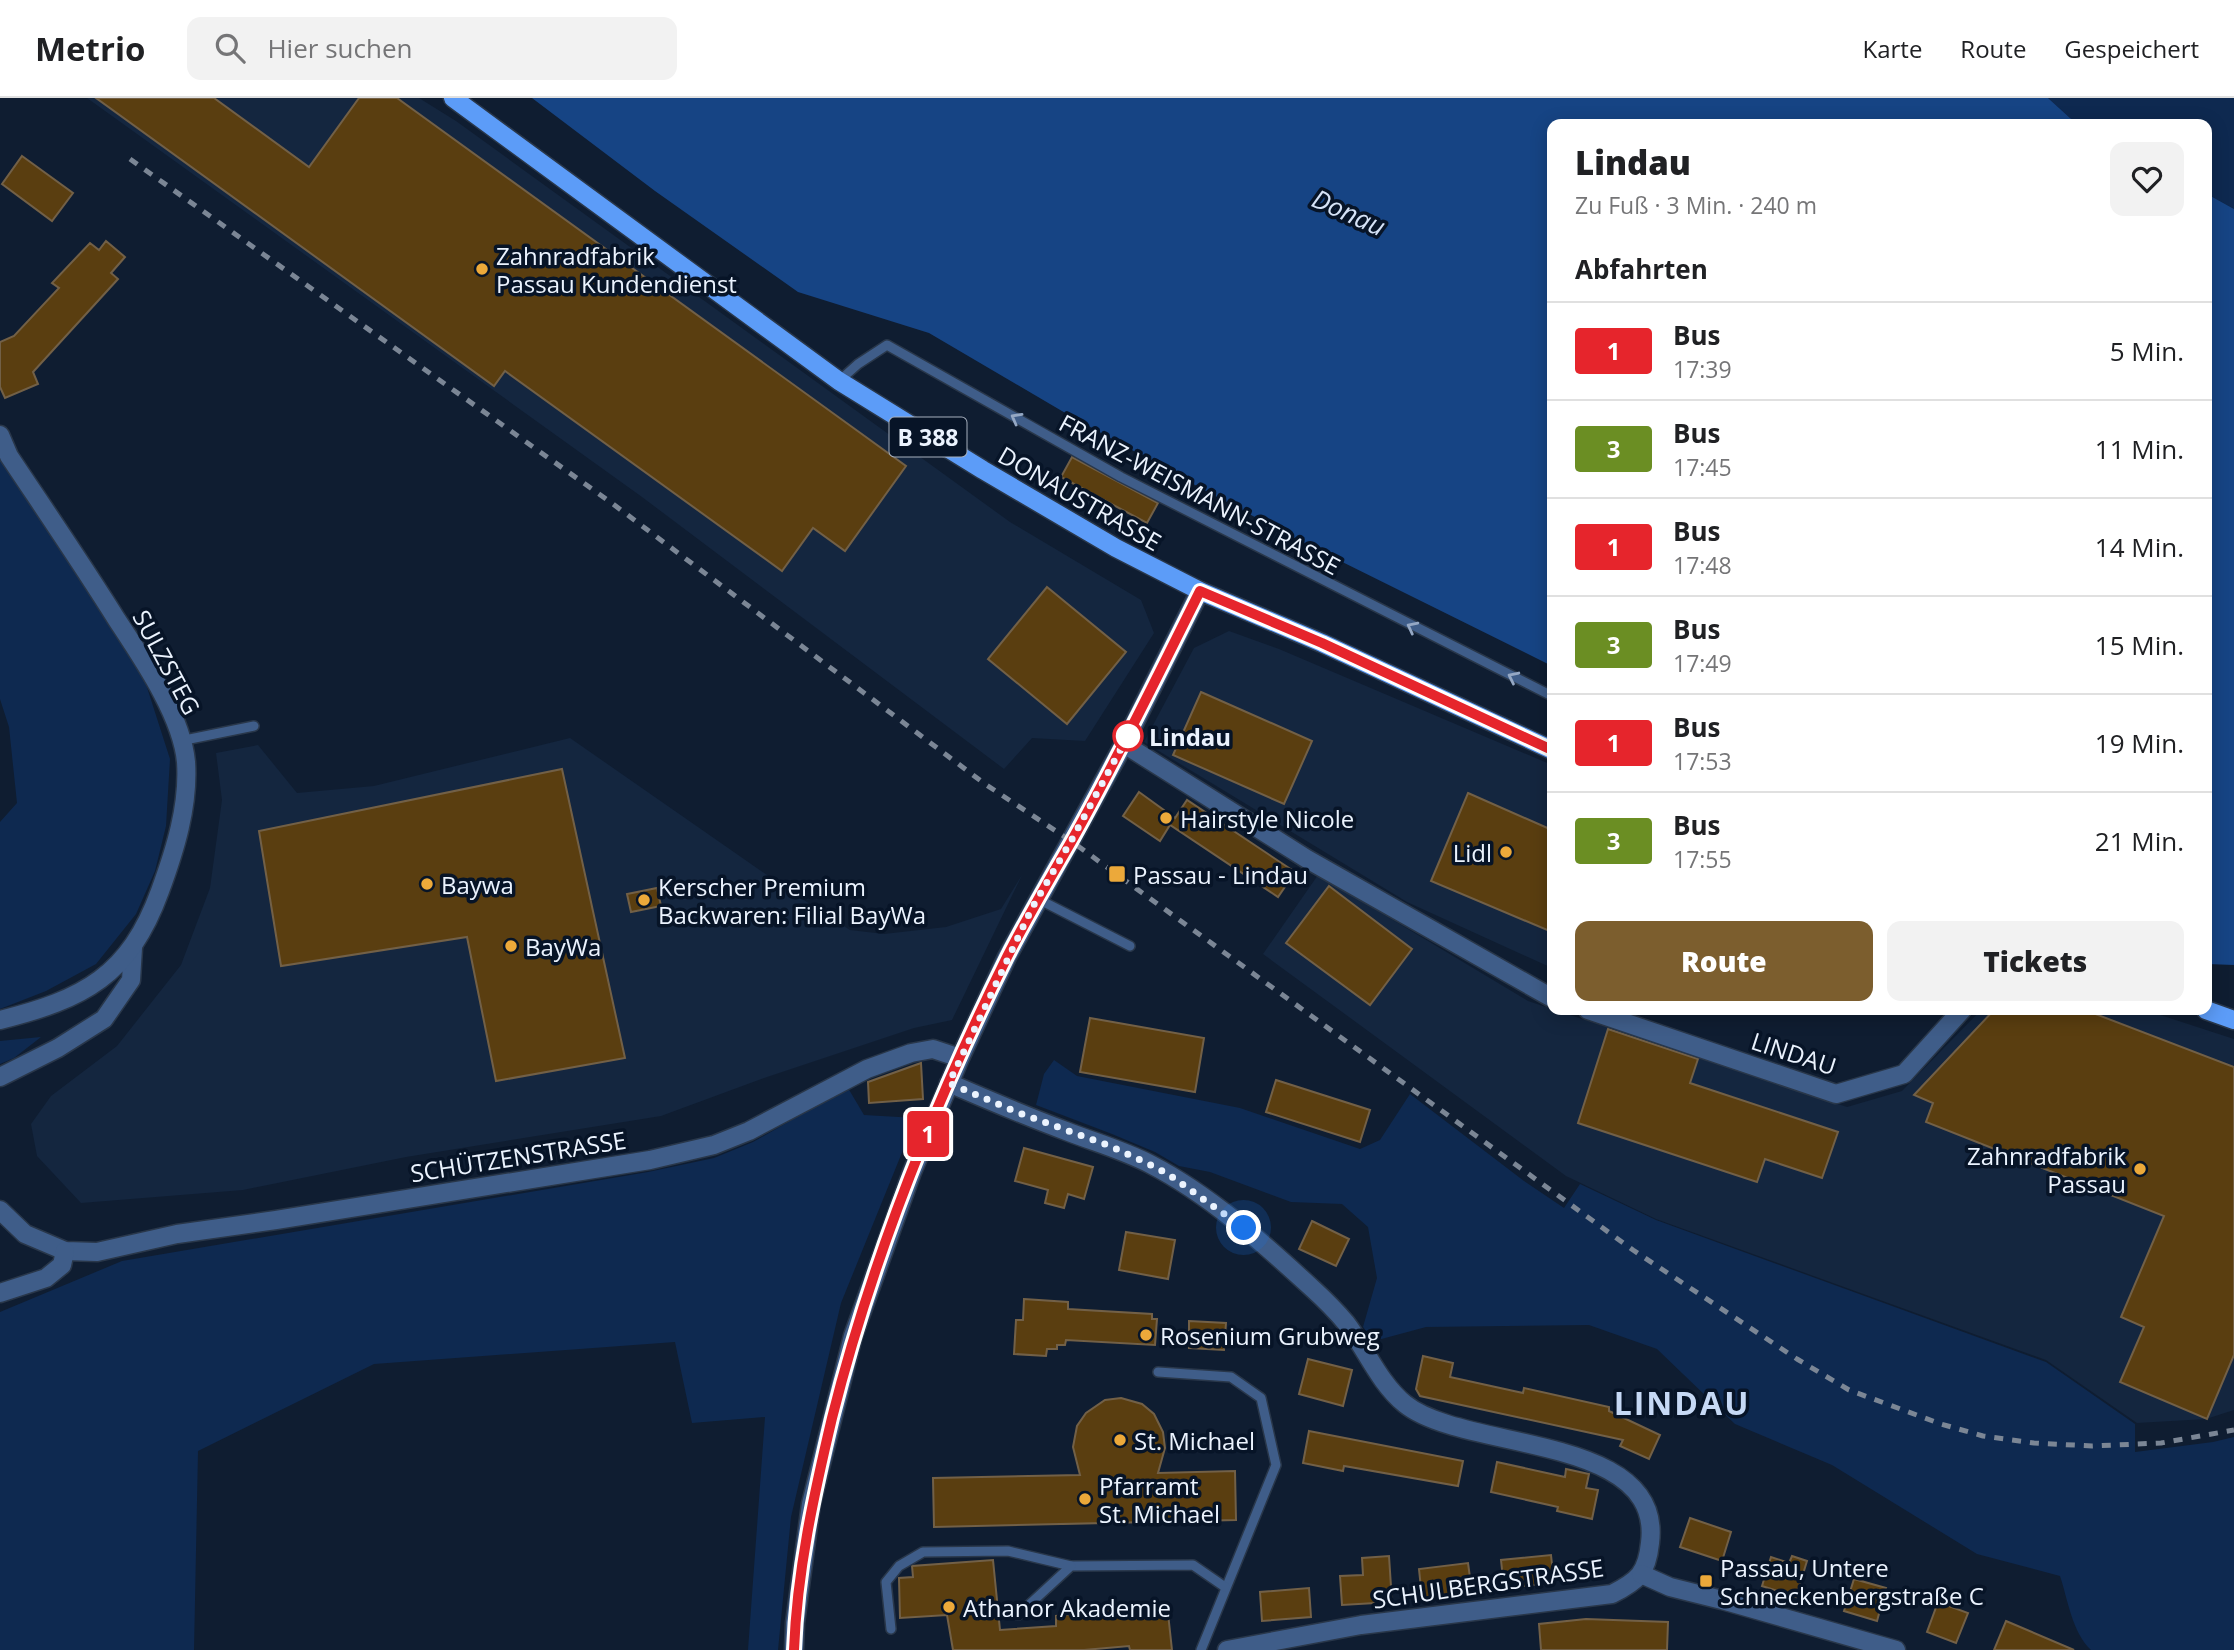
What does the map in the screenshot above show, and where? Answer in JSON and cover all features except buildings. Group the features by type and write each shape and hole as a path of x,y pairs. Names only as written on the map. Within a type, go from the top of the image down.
{"main road":[{"name":"DONAUSTRASSE","path":"453,98 839,381 1083,529 1200,591 1322,643 1547,748"},
{"path":"2212,1011 2234,1020"}],"street":[{"name":"SULZSTEG","path":"0,435 9,456 139,654 172,714 186,761 184,800 176,848 156,903 133,948 100,981 61,1002 0,1020"},
{"path":"794,1650 795,1623 811,1504 853,1336 912,1172 960,1058 1007,957 1124,744 1200,591"},
{"path":"1124,744 1307,859 1547,995"},
{"path":"0,1077 58,1048 104,1019 131,980 133,948"},
{"name":"LINDAU","path":"1603,1015 1836,1094 1904,1074 1957,1015"},
{"name":"SCHÜTZENSTRASSE","path":"0,1210 25,1234 65,1251 97,1252 177,1234 650,1160 714,1145 749,1131 867,1069 911,1053 933,1049 960,1058"},
{"name":"SCHULBERGSTRASSE","path":"949,1083 1014,1111 1110,1146 1147,1163 1191,1189 1244,1228 1314,1290 1345,1322 1391,1389 1423,1416 1452,1427 1544,1447 1620,1475 1638,1493 1648,1512 1652,1531 1648,1561 1632,1584 1612,1594 1361,1625 1227,1650"},
{"path":"0,1293 46,1278 62,1265 65,1251"},
{"path":"1641,1574 1670,1587 1896,1650"}],"lane":[{"name":"FRANZ-WEISMANN-STRASSE","path":"839,381 858,364 887,345 1121,477 1547,693"},
{"path":"180,741 254,726"},
{"path":"1038,899 1130,946"},
{"path":"1158,1372 1231,1377 1261,1398 1276,1465 1201,1650"},
{"path":"891,1629 886,1581 898,1566 923,1552 1008,1551 1071,1566 1193,1565 1225,1587"},
{"path":"1018,1615 1071,1566"}],"shaded area":[{"path":"87,98 419,98 456,121 1010,522 1141,600 1154,633 1085,741 1032,738 1004,769 642,497"},
{"path":"2048,98 2234,98 2234,209 2212,197 2212,119 2070,118"},
{"path":"0,457 144,678 170,759 166,826 155,871 136,914 96,964 46,991 0,1009 0,822 17,803 9,727 0,699"},
{"path":"1229,631 1279,649 1547,763 1547,966 1407,902 1144,742 1194,648"},
{"path":"570,738 850,930 884,934 946,927 1001,909 1022,875 952,1020 914,1028 661,1116 406,1157 243,1190 81,1203 37,1156 31,1124 51,1096 117,1046 181,965 210,888 222,800 216,753 258,745 297,793 374,786"},
{"path":"1318,875 1528,1001 1547,1007 1547,1015 1570,1015 1847,1107 1902,1091 1976,1015 2160,1015 2234,1039 2234,1410 2206,1419 2137,1423 2046,1360 1656,1219 1566,1176 1263,954"},
{"path":"41,1037 14,1058 0,1064 0,1041"},
{"path":"1054,1060 1077,1076 1240,1108 1360,1149 1380,1140 1410,1094 1564,1208 1580,1184 1656,1220 2046,1362 2135,1424 2135,1452 2234,1437 2234,1650 2091,1650 2075,1625 2060,1576 1977,1554 1832,1465 1735,1424 1657,1349 1589,1325 1426,1327 1374,1341 1363,1327 1377,1278 1368,1227 1342,1204 1291,1202 1210,1172 1179,1166 1155,1152 1036,1105 1044,1074"},
{"path":"848,1088 864,1115 916,1118 841,1303 791,1517 778,1650 748,1650 765,1417 692,1423 675,1342 374,1364 198,1451 194,1650 0,1650 0,1312 122,1261 648,1172 714,1158 753,1142"}],"water":[{"name":"Donau","path":"532,98 2048,98 2072,119 1547,119 1547,664 1215,496 929,333 798,292 655,191"},
{"path":"2212,197 2234,209 2234,965 2212,964"}],"railway":[{"path":"130,159 613,504 985,784 1071,841 1633,1250 1797,1359 1849,1390 1941,1424 1983,1436 2034,1443 2092,1446 2161,1443 2234,1430"}],"bus line":[{"name":"1","path":"794,1650 795,1623 811,1504 853,1336 912,1172 960,1058 1007,957 1124,744 1200,591 1322,643 1547,748"}],"place":[{"name":"Zahnradfabrik Passau Kundendienst","path":"482,269"},
{"name":"Lindau","path":"1128,736"},
{"name":"Hairstyle Nicole","path":"1166,818"},
{"name":"Lidl","path":"1506,852"},
{"name":"Passau - Lindau","path":"1117,874"},
{"name":"Baywa","path":"427,884"},
{"name":"Kerscher Premium Backwaren: Filial BayWa","path":"644,900"},
{"name":"BayWa","path":"511,946"},
{"name":"Zahnradfabrik Passau","path":"2140,1169"},
{"name":"Rosenium Grubweg","path":"1146,1335"},
{"name":"St. Michael","path":"1120,1440"},
{"name":"Pfarramt St. Michael","path":"1085,1499"},
{"name":"Passau, Untere Schneckenbergstraße C","path":"1706,1581"},
{"name":"Athanor Akademie","path":"949,1607"}],"district":[{"name":"LINDAU","path":"1682,1402"}],"route":[{"path":"1128,736 1130,732 1032,908 949,1083 1147,1163 1191,1189 1244,1228"}]}
